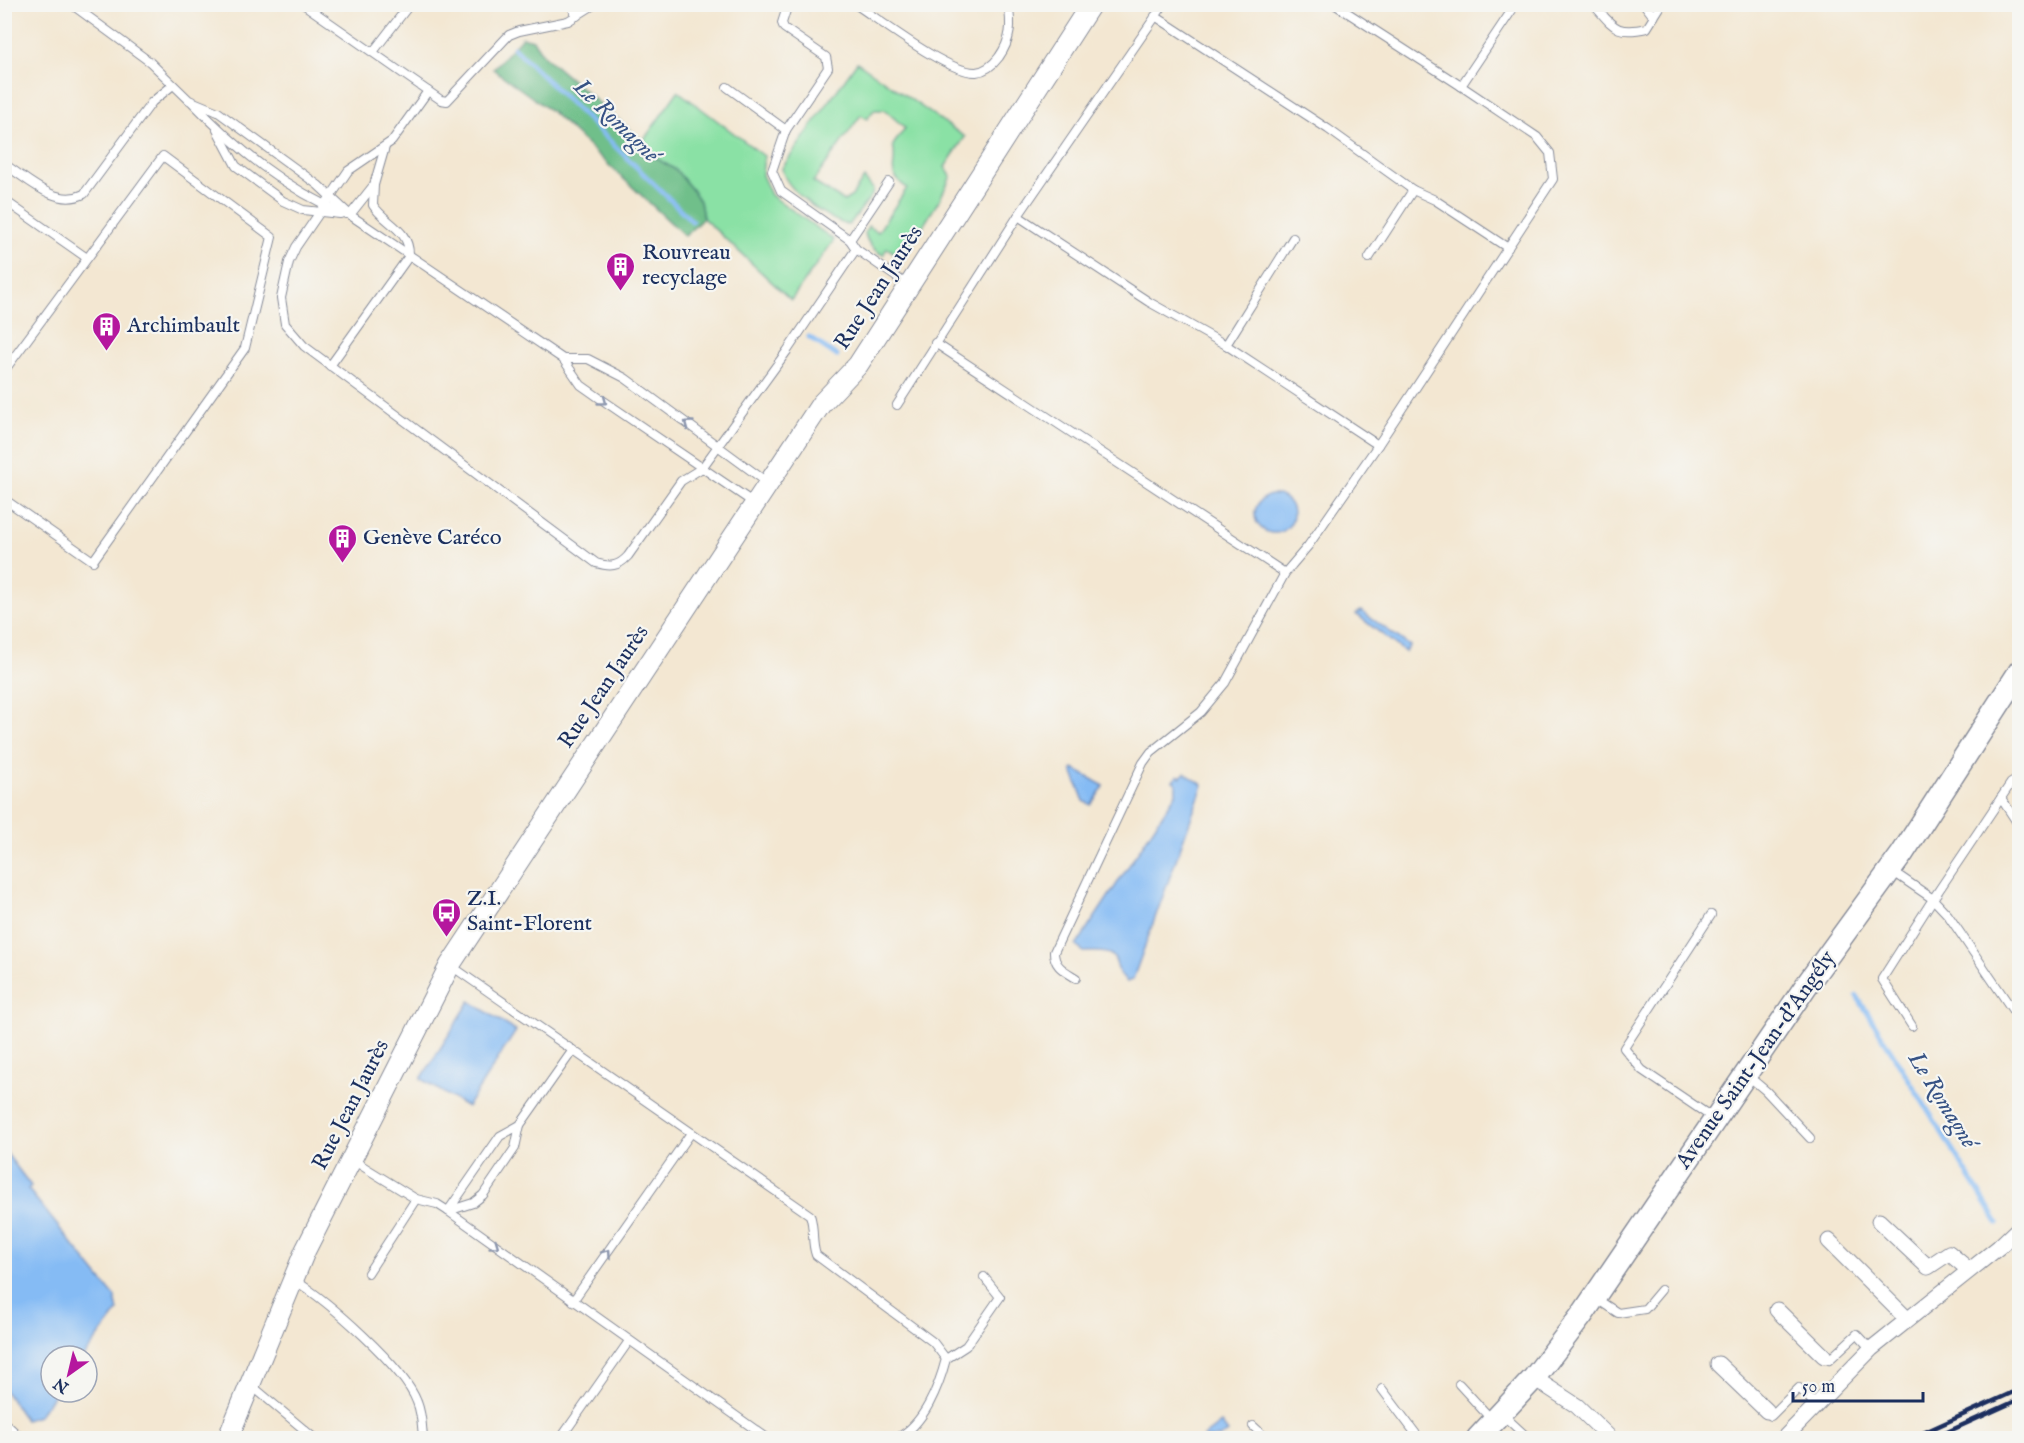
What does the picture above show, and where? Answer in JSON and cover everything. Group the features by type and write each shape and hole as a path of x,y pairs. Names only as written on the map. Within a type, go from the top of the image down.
{"main road":[{"name":"Avenue Saint-Jean-d'Angély","path":"1478,1438 1499,1419 1534,1378 1594,1297 1746,1074 1891,870 2019,671"}],"street":[{"name":"Rue Jean Jaurès","path":"228,1438 293,1279 350,1158 450,965 821,404 858,365 1091,4"},
{"path":"1879,1221 1928,1267 1949,1253 1968,1269"},
{"path":"1784,1438 1871,1349 1968,1269 1999,1247 2019,1227"},
{"path":"1829,1241 1907,1319"},
{"path":"1777,1310 1824,1356"},
{"path":"1718,1364 1767,1412"},
{"path":"1534,1378 1577,1406 1610,1438"},
{"path":"4,1427 16,1438"}],"lane":[{"path":"71,4 150,62 252,159 294,189 324,205 350,215"},
{"path":"303,4 441,100 447,100 509,35 557,24 577,16 595,4"},
{"path":"373,52 410,4"},
{"path":"570,4 577,16"},
{"path":"788,4 782,23 784,27 830,62 786,130 773,161 772,171 775,182 781,191 850,240 856,249 909,286"},
{"path":"855,4 945,63 962,70 978,72 993,66 1009,43 1011,25 1008,4"},
{"path":"897,405 1018,216 1164,4"},
{"path":"1076,978 1058,966 1054,952 1143,763 1151,752 1212,700 1225,683 1286,573 1308,546 1378,445 1553,179 1550,153 1537,137 1334,4"},
{"path":"1461,86 1516,4"},
{"path":"1593,4 1617,30 1626,33 1647,28 1662,4"},
{"path":"1644,4 1654,17"},
{"path":"1155,16 1328,129 1413,190 1435,200 1508,248"},
{"path":"4,164 57,198 72,200 84,194 152,102 173,85"},
{"path":"727,87 786,130"},
{"path":"330,366 409,256 409,244 403,234 373,205 374,185 385,147 428,91"},
{"path":"189,100 218,112 330,196 350,215 563,359 581,385 756,504"},
{"path":"215,126 236,166 293,206 319,212 350,215"},
{"path":"385,147 355,164 319,212 289,262 281,298 285,324 291,334 330,366 596,563 608,567 620,564 628,556 681,481 702,468 787,351 856,249"},
{"path":"4,371 164,156 272,237 245,348 93,561 4,499"},
{"path":"850,240 889,182"},
{"path":"350,215 374,185"},
{"path":"1369,258 1413,190"},
{"path":"4,200 87,258"},
{"path":"1018,216 1149,302 1226,345 1378,445"},
{"path":"1226,345 1293,238"},
{"path":"935,343 1286,573"},
{"path":"563,359 588,359 605,367 644,391 769,484"},
{"path":"1912,1026 1882,979 2011,783 2019,778"},
{"path":"2001,798 2019,827"},
{"path":"1891,870 1933,899 1948,915 2019,1021"},
{"path":"1712,915 1624,1048 1642,1070 1715,1119"},
{"path":"450,965 810,1215 814,1227 812,1243 816,1255 933,1342 946,1359"},
{"path":"448,1210 473,1203 483,1195 515,1148 520,1125 573,1050"},
{"path":"1746,1074 1766,1091 1810,1138"},
{"path":"448,1210 500,1136 520,1125"},
{"path":"573,1301 691,1132"},
{"path":"350,1158 416,1199 437,1204 448,1210 767,1438"},
{"path":"368,1273 416,1199"},
{"path":"897,1438 923,1413 941,1379 946,1359 966,1346 1000,1297 984,1277"},
{"path":"293,1279 316,1293 371,1345 408,1386 421,1414 423,1438"},
{"path":"1594,1297 1618,1313 1645,1309 1661,1290"},
{"path":"1824,1356 1829,1360 1857,1334 1871,1349"},
{"path":"561,1438 629,1341"},
{"path":"1459,1384 1499,1419 1528,1438"},
{"path":"251,1386 314,1438"},
{"path":"1767,1412 1771,1416 1799,1388 1815,1405"},
{"path":"1382,1389 1419,1438"},
{"path":"1253,1426 1266,1438"}],"green space":[{"path":"522,37 533,40 544,56 643,141 654,157 676,170 700,201 703,218 685,236 552,112 493,69"},
{"path":"857,62 965,137 945,167 951,176 940,199 903,258 887,248 883,255 876,251 869,243 865,233 868,226 878,232 907,188 896,177 893,169 893,145 905,128 885,110 874,110 867,119 861,115 813,182 844,201 852,196 864,178 873,189 872,195 849,225 830,217 808,203 790,185 782,168"},
{"path":"678,91 764,156 762,175 771,195 834,240 791,300 703,218 700,201 693,191 676,170 654,157 643,141"}],"water":[{"path":"1274,495 1288,500 1293,514 1288,528 1274,533 1260,528 1255,514 1260,500"},
{"path":"1361,611 1410,646 1405,652 1356,614"},
{"path":"1074,769 1104,786 1091,805 1084,801 1072,771"},
{"path":"1185,773 1203,785 1133,979 1127,982 1121,976 1113,956 1107,953 1084,952 1076,946 1176,794 1176,783 1173,781 1178,775 1180,777"},
{"path":"470,1001 516,1031 467,1107 421,1079"},
{"path":"4,1150 31,1186 28,1189 115,1297 118,1311 93,1344 39,1344 39,1404 47,1404 38,1416 25,1420 5,1391"},
{"path":"1221,1423 1228,1432 1219,1438 1204,1436"}],"waterway":[{"name":"Le Romagné","path":"514,48 692,221"},
{"name":"Le Romagné","path":"809,337 837,356"},
{"name":"Le Romagné","path":"1857,996 1998,1223"},
{"name":"Le Romagné","path":"2015,1251 2020,1263"}],"railway":[{"path":"1912,1438 2020,1389"},
{"path":"1934,1438 2020,1399"}],"place":[{"name":"Rouvreau recyclage","path":"621,292"},
{"name":"Archimbault","path":"106,352"},
{"name":"Genève Caréco","path":"342,564"},
{"name":"Z.I. Saint-Florent","path":"446,938"}]}
